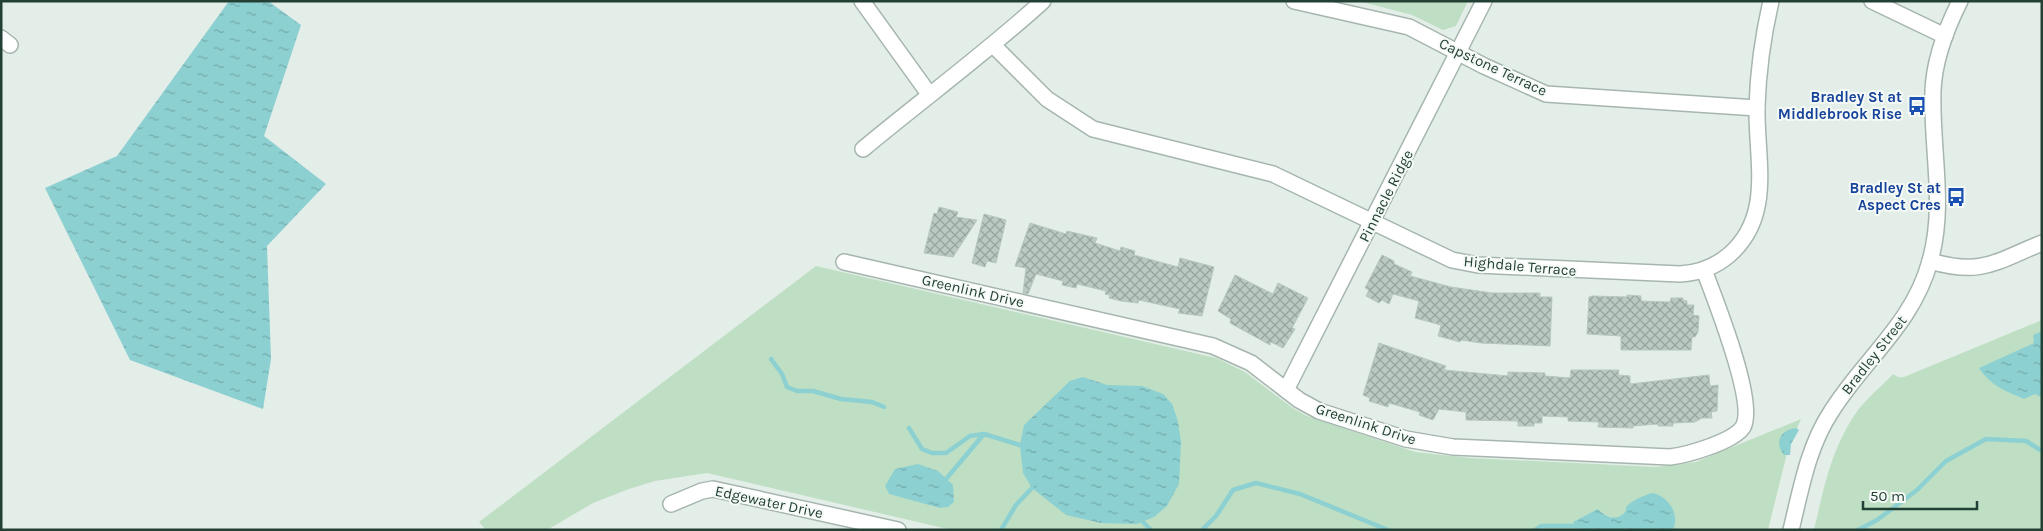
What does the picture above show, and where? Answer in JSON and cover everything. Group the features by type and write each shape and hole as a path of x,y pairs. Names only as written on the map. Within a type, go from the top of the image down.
{"street":[{"path":"862,1 929,94"},
{"path":"863,149 929,94 994,46 1043,1"},
{"name":"Capstone Terrace","path":"1294,1 1409,27 1546,94 1757,108"},
{"name":"Pinnacle Ridge","path":"1286,390 1374,221 1484,1"},
{"name":"Highdale Terrace","path":"994,46 1047,99 1084,124 1105,134 1273,174 1374,221 1442,256 1470,264 1680,274 1704,270 1718,263 1733,251 1753,225 1760,190 1757,108 1761,46 1771,1"},
{"path":"1872,1 1945,36"},
{"name":"Bradley Street","path":"1791,530 1807,464 1821,430 1846,390 1886,344 1904,318 1930,261 1937,229 1938,192 1933,90 1945,36 1960,1"},
{"path":"1930,261 1950,267 1977,268 2042,243"},
{"name":"Greenlink Drive","path":"844,262 1213,346 1251,363 1308,406 1406,439 1432,445 1670,457 1688,454 1732,436 1741,429 1746,419 1735,356 1704,270"},
{"name":"Edgewater Drive","path":"671,504 702,491 713,489 898,530"}],"green space":[{"path":"1358,1 1468,1 1456,26 1443,30 1412,15"},
{"path":"816,266 1216,358 1245,372 1294,409 1307,416 1415,452 1470,458 1656,467 1696,462 1801,419 1788,449 1768,530 952,530 707,473 655,481 629,489 593,503 547,530 486,530 479,522"},
{"path":"2042,320 2042,530 1814,530 1830,467 1849,424 1858,410 1893,374 1898,377 1904,377"}],"water":[{"path":"229,1 268,1 301,25 264,136 326,184 267,246 271,359 263,409 130,360 45,188 117,156"},
{"path":"2040,332 2042,336 2042,398 2035,394 2024,399 2010,393 1988,379 1979,368 2034,343 2033,335"},
{"path":"1083,377 1107,385 1142,386 1163,394 1172,404 1178,421 1181,442 1179,484 1167,506 1154,517 1137,524 1101,523 1066,515 1032,488 1023,473 1020,445 1024,425 1070,381"},
{"path":"1796,428 1799,430 1791,444 1790,455 1784,455 1779,446 1780,438 1786,431"},
{"path":"918,464 938,471 953,485 954,502 948,507 940,508 889,494 885,486 895,469"},
{"path":"1653,493 1664,498 1672,507 1675,518 1673,530 1579,530 1573,522 1598,509 1607,516 1619,517 1625,512 1630,503"}],"building":[{"path":"939,207 958,212 956,217 977,220 953,257 924,253 934,213 937,214"},
{"path":"984,214 1006,220 996,263 987,261 985,267 972,263"},
{"path":"1030,223 1066,234 1067,231 1097,238 1095,243 1120,251 1121,247 1135,251 1134,255 1178,267 1180,258 1214,267 1202,316 1178,313 1180,309 1139,300 1138,303 1109,298 1110,295 1105,294 1106,291 1077,284 1076,288 1062,285 1063,281 1036,274 1028,294 1023,293 1026,268 1015,266"},
{"path":"1382,255 1394,261 1394,264 1412,272 1410,276 1451,287 1492,293 1540,293 1540,297 1552,297 1550,346 1481,343 1461,340 1460,342 1438,336 1441,325 1415,318 1419,301 1393,294 1389,304 1382,300 1379,303 1366,296 1369,290 1365,288"},
{"path":"1235,275 1273,294 1278,283 1308,298 1292,328 1295,329 1283,348 1271,342 1270,345 1230,323 1231,319 1218,311"},
{"path":"1627,295 1641,296 1641,301 1670,302 1671,298 1683,298 1683,300 1687,301 1687,305 1694,305 1693,315 1699,316 1698,332 1695,337 1692,337 1691,350 1621,350 1621,336 1587,334 1589,297 1627,297"},
{"path":"1379,343 1446,366 1444,370 1508,376 1508,372 1545,373 1545,376 1570,378 1571,370 1619,370 1618,375 1630,376 1630,384 1709,375 1710,386 1718,385 1717,411 1711,412 1712,418 1702,418 1695,422 1673,423 1673,426 1658,426 1658,424 1633,426 1633,428 1598,427 1599,422 1568,421 1568,417 1542,416 1542,423 1534,423 1534,426 1518,426 1518,421 1466,420 1466,412 1439,409 1433,420 1419,415 1420,412 1389,403 1388,407 1369,401 1370,398 1363,395"}],"waterway":[{"path":"771,359 782,374 787,387 797,391 813,391 841,399 872,402 884,407"},
{"path":"909,428 922,449 932,453 946,453 970,436 984,434 1020,445"},
{"path":"946,479 984,434"},
{"path":"1858,530 1877,520 1917,490 1946,461 1986,439 2026,441 2042,451"},
{"path":"1202,530 1216,516 1233,490 1256,483 1300,494 1388,530"},
{"path":"1001,530 1016,505 1032,488"},
{"path":"1143,522 1151,530"},
{"path":"1535,530 1541,526 1583,526 1590,530"}],"place":[{"name":"Bradley St at Middlebrook Rise","path":"1917,106"},
{"name":"Bradley St at Aspect Cres","path":"1956,197"}]}
